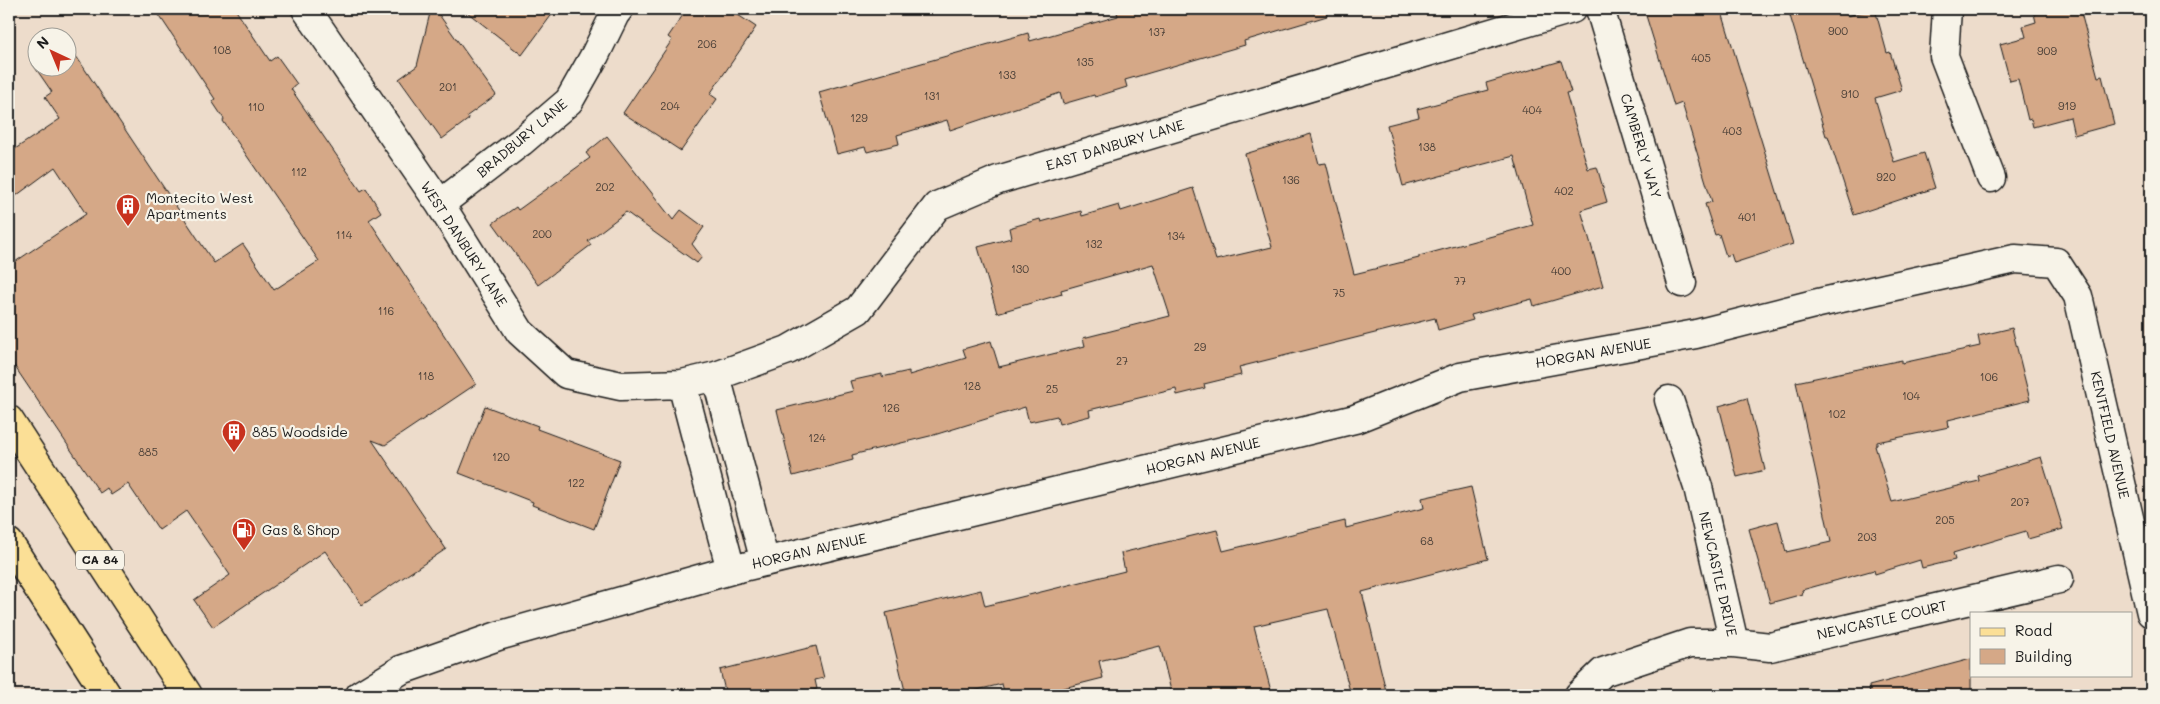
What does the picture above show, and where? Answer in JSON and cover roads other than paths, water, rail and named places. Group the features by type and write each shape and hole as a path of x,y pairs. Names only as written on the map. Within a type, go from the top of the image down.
{"main road":[{"name":"CA 84","path":"10,424 188,695"},
{"path":"9,544 107,695"}],"street":[{"name":"WEST DANBURY LANE","path":"306,9 440,204 520,332 566,374 621,386 682,384 716,376"},
{"name":"BRADBURY LANE","path":"440,204 521,142 569,102 619,9"},
{"name":"EAST DANBURY LANE","path":"716,376 788,350 858,310 937,206 998,180 1572,9"},
{"name":"CAMBERLY WAY","path":"1600,9 1682,283"},
{"path":"1948,9 1944,56 1991,178"},
{"name":"HORGAN AVENUE","path":"360,695 401,670 498,636 731,570 1355,419 1460,377 1696,334 1814,304 2015,259 2056,262"},
{"name":"KENTFIELD AVENUE","path":"2056,262 2078,296 2151,613"},
{"path":"716,376 765,562"},
{"path":"682,384 731,570"},
{"name":"NEWCASTLE DRIVE","path":"1579,695 1604,672 1690,643 1734,643 1698,487 1669,400"},
{"name":"NEWCASTLE COURT","path":"1734,643 1770,647 2059,579"}],"place":[{"name":"Montecito West Apartments","path":"128,227"},
{"name":"885 Woodside","path":"234,453"},
{"name":"Gas & Shop","path":"244,551"}]}
